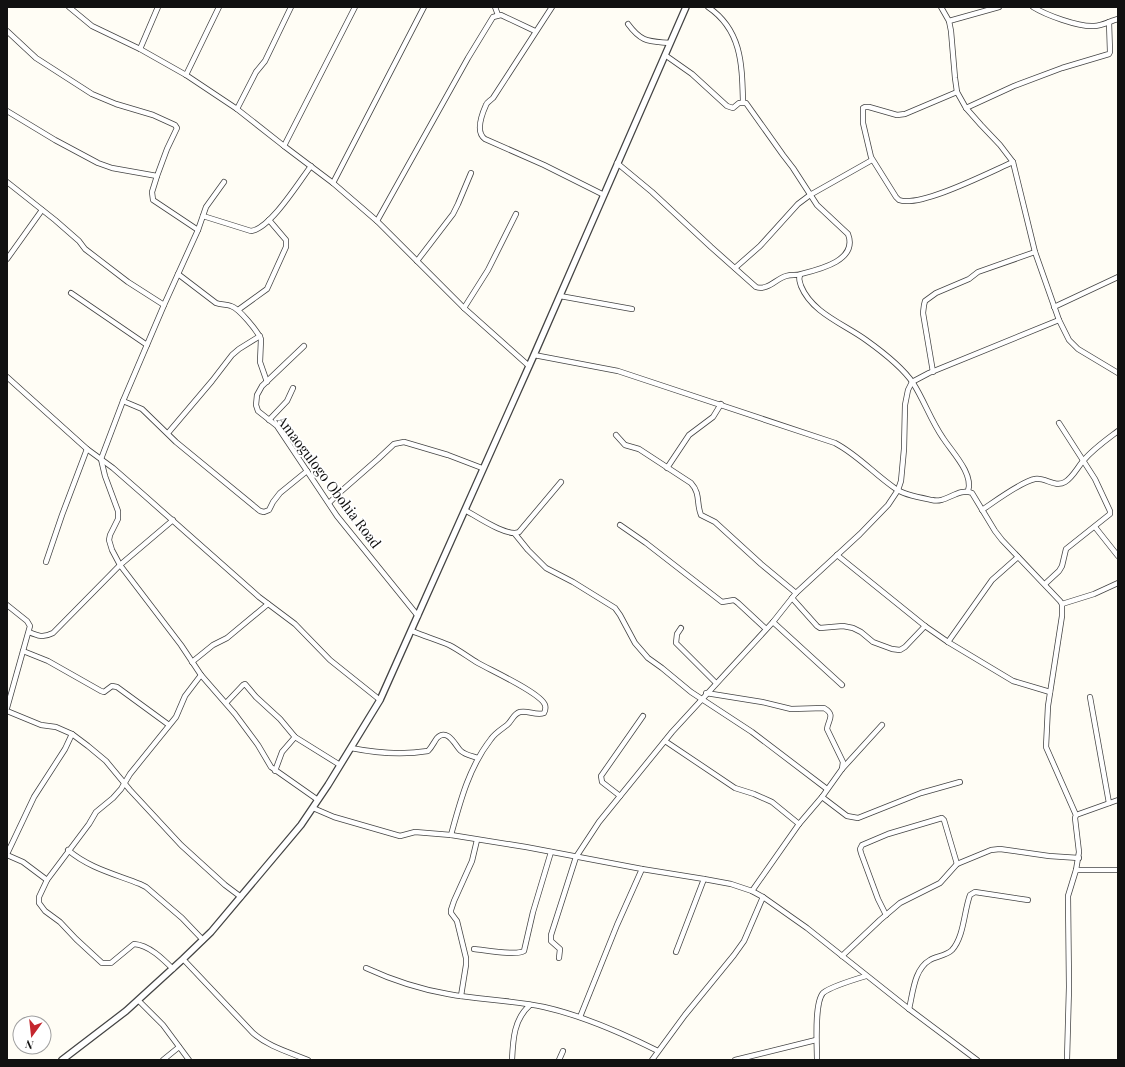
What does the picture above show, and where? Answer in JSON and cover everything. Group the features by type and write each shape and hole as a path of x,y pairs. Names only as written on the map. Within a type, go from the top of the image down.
{"street":[{"path":"69,7 92,26 140,49 186,75 237,109 334,183 377,221 464,308 529,366"},
{"path":"140,49 158,7"},
{"path":"186,75 219,7"},
{"path":"237,109 256,72 265,61 291,7"},
{"path":"284,146 355,7"},
{"path":"334,183 424,7"},
{"path":"495,7 498,15"},
{"path":"552,7 535,31 493,98 486,105 480,125 480,134 484,139 544,165 604,195"},
{"path":"62,1060 138,1000 204,940 294,834 313,808 380,700 412,632 482,468 534,355 686,7"},
{"path":"617,163 652,192 756,287 762,288 784,276 792,274 800,275 830,265 848,252 850,240 848,234 817,205 794,168 748,106 743,102 741,65 736,41 723,19 708,7"},
{"path":"941,7 949,21 951,31 957,92 966,108 1000,145 1012,162 1035,252 1059,320 1069,340 1078,349 1118,373"},
{"path":"949,21 999,7"},
{"path":"1034,7 1053,17 1086,25 1094,26 1118,19"},
{"path":"377,221 492,17 501,15 535,31"},
{"path":"966,108 1014,86 1062,68 1109,54 1109,22"},
{"path":"628,24 642,39 670,42"},
{"path":"7,31 36,58 92,94 116,104 153,115 175,125 177,131 167,149 157,176 152,192 153,200 198,230"},
{"path":"665,55 692,74 727,106 733,108 739,103 743,102"},
{"path":"957,92 905,114 897,115 869,107 863,108 863,123 872,160 896,197 902,201 920,199 943,193 1012,162"},
{"path":"7,111 55,140 98,163 112,168 157,176"},
{"path":"735,268 760,246 798,204 810,195 872,160"},
{"path":"203,216 251,231 258,230 276,213 311,166"},
{"path":"417,261 453,214 472,173"},
{"path":"7,182 128,282 164,305"},
{"path":"224,182 206,207 198,230 123,401 101,459 105,476 118,511 118,519 109,540 112,550 120,565 181,645 200,675 226,703 258,745 267,762 275,771 318,800"},
{"path":"7,259 42,210"},
{"path":"464,308 488,270 516,214"},
{"path":"238,310 267,289 286,248 286,240 269,220"},
{"path":"933,372 923,313 925,301 936,293 969,279 978,272 1035,252"},
{"path":"178,274 216,303 221,305 230,305 238,310 260,336 262,342 260,362 267,382"},
{"path":"800,275 799,280 802,288 815,306 867,341 901,370 912,382 943,438 960,461 970,482 968,491"},
{"path":"1054,307 1118,277"},
{"path":"71,293 147,345"},
{"path":"560,296 632,309"},
{"path":"559,958 560,949 551,941 550,938 576,857 591,833 665,741 706,693 773,622 796,593 878,516 888,505 898,490 901,481 905,405 908,390 912,382 1059,320"},
{"path":"168,433 232,355 260,336"},
{"name":"Amaogulogo Obohia Road","path":"304,346 267,382 257,395 256,405 258,411 280,431 329,503 418,616"},
{"path":"534,355 618,371 835,443 848,450 898,490 938,502 968,491"},
{"path":"7,377 86,449 101,459 173,520 268,604 295,624 330,660 380,700"},
{"path":"269,420 287,401 293,388"},
{"path":"123,401 142,409 185,450 260,511 264,512 269,510 280,493 307,471"},
{"path":"667,468 689,435 713,417 721,404"},
{"path":"1045,584 1059,572 1066,549 1107,518 1110,514 1095,479 1059,423"},
{"path":"982,510 1030,480 1040,479 1059,484 1064,482 1073,474 1083,460 1118,431"},
{"path":"616,435 625,445 639,449 691,483 696,489 698,509 701,515 715,522 761,564 796,593"},
{"path":"329,503 394,444 400,442 448,455 482,468"},
{"path":"46,562 86,449"},
{"path":"515,534 519,532 562,482"},
{"path":"968,491 972,493 995,531 1062,604 1062,616 1048,706 1046,747 1076,815 1075,818 1080,852 1068,896 1069,988 1067,1060"},
{"path":"465,510 497,527 515,534 546,568 615,608 635,643 648,658 701,699 752,732 827,789"},
{"path":"29,632 41,637 53,633 120,565 173,520"},
{"path":"620,525 646,543 722,602 726,603 734,600 766,629"},
{"path":"1095,527 1118,556"},
{"path":"837,555 925,626 948,642 1013,681 1050,692"},
{"path":"948,642 992,580 1018,557"},
{"path":"1062,604 1094,594 1118,583"},
{"path":"792,598 820,628 843,626 853,628 861,632 873,642 892,649 900,650 905,647 925,626"},
{"path":"192,662 213,645 227,638 268,604"},
{"path":"7,605 30,624 7,708"},
{"path":"773,622 842,685"},
{"path":"681,628 677,634 676,643 716,683"},
{"path":"412,632 456,649 520,685 542,700 545,704 544,713 539,715 525,712 520,712 514,715 510,722 492,738 478,758 463,792 451,835"},
{"path":"23,652 48,661 101,691 104,692 112,686 117,687 169,725"},
{"path":"172,969 164,960 151,951 134,944 110,963 102,963 60,922 41,908 39,903 46,880 89,824 96,812 112,798 124,784 176,717 185,696 200,675"},
{"path":"226,703 245,684 256,697 280,719 295,737 340,765"},
{"path":"706,693 762,702 791,709 824,708 828,710 831,715 831,719 827,729 843,762 842,769"},
{"path":"1090,697 1109,804"},
{"path":"7,711 41,725 56,727 72,734 88,746 106,761 124,784 181,845 225,885 241,897"},
{"path":"620,796 602,782 601,776 643,716"},
{"path":"752,891 799,824 822,797 842,769 882,725"},
{"path":"46,880 23,862 7,854 31,802 65,749 72,734"},
{"path":"351,748 391,753 419,753 428,751 438,738 441,736 446,736 455,742 459,750 463,753 478,758"},
{"path":"275,771 282,752 295,737"},
{"path":"665,741 735,788 772,802 799,824"},
{"path":"822,797 847,816 858,818 921,792 960,782"},
{"path":"1076,815 1118,800"},
{"path":"313,808 334,817 400,836 415,832 451,835 704,879 752,891 807,928 866,976 977,1060"},
{"path":"886,914 878,899 861,853 860,848 862,845 888,834 942,818 944,820 957,864"},
{"path":"461,996 466,958 457,921 451,910 472,862 477,840"},
{"path":"842,956 900,902 940,883 957,864 991,850 1000,849 1049,856 1079,858"},
{"path":"68,850 99,869 146,887 182,918 204,940"},
{"path":"474,949 514,953 524,952 533,912 551,852"},
{"path":"580,1017 642,869"},
{"path":"1076,870 1118,870"},
{"path":"676,952 704,879"},
{"path":"909,1009 919,971 923,964 951,950 957,941 970,895 975,892 1028,900"},
{"path":"652,1060 685,1015 744,941 763,897"},
{"path":"183,959 243,1024 258,1038 272,1046 308,1060"},
{"path":"366,968 405,984 448,994 545,1007 580,1017 630,1037 658,1051"},
{"path":"817,1060 816,1040 819,998 824,992 866,976"},
{"path":"138,1000 157,1018 189,1060"},
{"path":"512,1060 517,1022 524,1010 530,1005"},
{"path":"735,1060 816,1040"},
{"path":"162,1060 179,1047"},
{"path":"559,1060 563,1051"}]}
